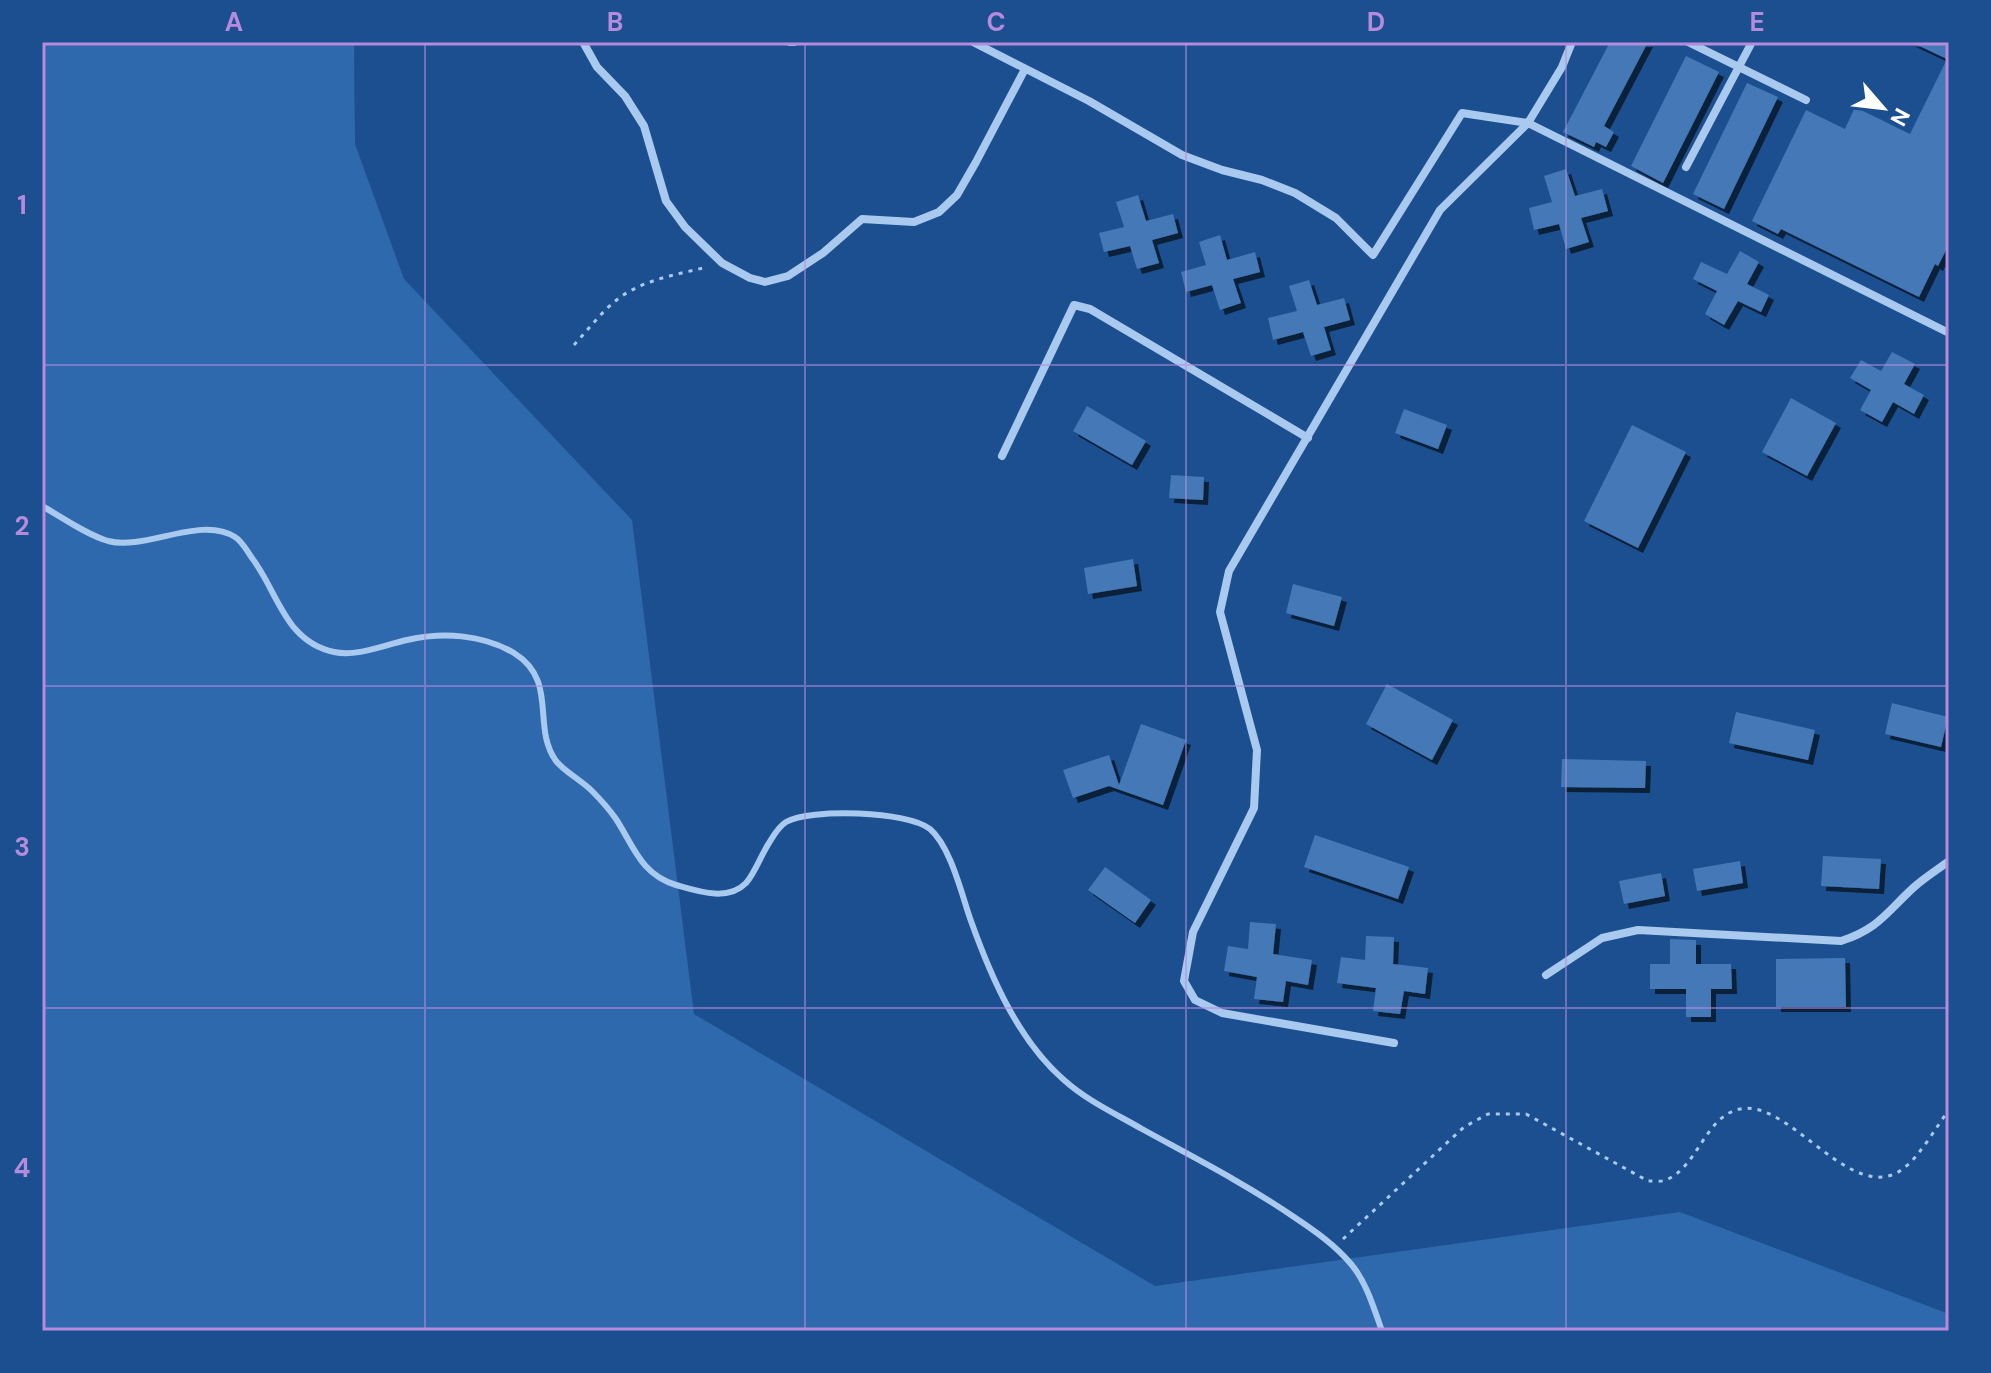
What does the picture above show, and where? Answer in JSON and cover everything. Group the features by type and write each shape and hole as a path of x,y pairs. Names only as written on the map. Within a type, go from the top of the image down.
{"street":[{"path":"583,42 597,67 625,96 644,126 666,201 685,227 722,263 750,278 765,282 788,276 823,253 862,219 914,222 939,212 957,195 999,123 1025,69"},
{"path":"973,42 1089,101 1182,155 1295,193 1336,218 1373,255 1462,113 1528,123 1949,333"},
{"path":"1394,1043 1222,1013 1195,1000 1184,981 1193,932 1254,808 1257,750 1220,612 1229,571 1440,210 1528,123 1562,67 1572,42"},
{"path":"1688,42 1806,100"},
{"path":"1686,167 1752,42"},
{"path":"1002,456 1074,305 1090,309 1308,438"},
{"path":"1546,975 1602,938 1638,930 1841,941 1861,935 1877,925 1914,887 1949,861"}],"lane":[{"path":"42,506 109,541 126,542 215,529 237,538 259,567 290,626 309,642 336,653 449,634 490,643 516,654 534,671 543,696 546,736 556,760 592,791 616,819 629,845 645,866 668,883 725,895 745,885 780,826 790,819 857,812 904,817 930,829 946,851 976,935 1007,1004 1041,1057 1066,1082 1112,1112 1263,1196 1334,1247 1352,1265 1362,1281 1382,1331"}],"path":[{"path":"574,345 614,302 631,292 652,281 722,263"},
{"path":"1334,1247 1464,1127 1488,1114 1526,1114 1648,1181 1665,1181 1678,1172 1724,1116 1740,1109 1770,1114 1852,1170 1873,1177 1889,1177 1905,1168 1949,1110"}],"shaded area":[{"path":"42,42 354,42 355,144 404,279 632,520 694,1014 1155,1286 1680,1212 1949,1314 1949,1331 42,1331"}],"building":[{"path":"1610,42 1648,42 1604,126 1614,132 1606,147 1596,142 1594,147 1563,132"},
{"path":"1911,42 1949,42 1949,244 1919,297 1781,229 1778,234 1752,221 1806,110 1845,129 1855,107 1910,134 1947,59"},
{"path":"1686,56 1719,72 1663,183 1631,166"},
{"path":"1747,83 1778,97 1724,209 1693,194"},
{"path":"1566,169 1575,196 1602,189 1608,211 1581,218 1589,242 1566,249 1559,224 1534,230 1529,208 1552,202 1544,176"},
{"path":"1138,195 1146,221 1173,214 1178,233 1152,240 1159,263 1137,269 1130,246 1104,252 1099,233 1124,227 1116,202"},
{"path":"1220,235 1227,260 1255,252 1260,272 1233,279 1241,303 1220,310 1212,285 1186,292 1181,272 1206,265 1199,242"},
{"path":"1740,251 1759,262 1747,284 1769,295 1761,312 1738,301 1724,325 1705,314 1717,291 1693,279 1701,262 1727,274"},
{"path":"1309,280 1317,305 1344,298 1350,320 1324,327 1331,350 1311,356 1303,332 1273,340 1268,318 1297,311 1289,286"},
{"path":"1892,352 1915,364 1904,384 1924,395 1914,414 1893,402 1882,422 1860,410 1871,390 1850,378 1861,360 1881,371"},
{"path":"1791,398 1836,423 1807,476 1762,452"},
{"path":"1087,406 1146,441 1132,465 1073,431"},
{"path":"1404,409 1447,425 1438,449 1395,433"},
{"path":"1632,425 1686,452 1638,548 1584,521"},
{"path":"1171,475 1204,477 1203,500 1169,498"},
{"path":"1133,559 1137,586 1088,594 1084,568"},
{"path":"1293,584 1342,597 1334,626 1286,613"},
{"path":"1387,684 1453,720 1432,760 1366,724"},
{"path":"1892,703 1948,717 1941,747 1885,734"},
{"path":"1736,712 1815,730 1808,760 1729,743"},
{"path":"1141,724 1186,740 1163,805 1109,786 1073,798 1063,770 1109,755 1119,785"},
{"path":"1562,759 1646,761 1645,788 1561,787"},
{"path":"1315,835 1409,867 1398,899 1304,867"},
{"path":"1823,856 1881,859 1879,889 1821,886"},
{"path":"1740,861 1743,883 1697,891 1693,869"},
{"path":"1105,867 1151,900 1135,923 1088,890"},
{"path":"1661,873 1665,896 1624,904 1619,881"},
{"path":"1250,922 1276,924 1273,954 1312,960 1308,985 1286,981 1283,1002 1254,999 1257,977 1224,971 1228,946 1248,949"},
{"path":"1366,936 1394,937 1393,964 1428,968 1425,994 1404,991 1400,1014 1373,1011 1376,988 1337,983 1341,957 1365,960"},
{"path":"1670,939 1696,940 1696,964 1731,964 1732,989 1711,989 1711,1017 1686,1017 1686,989 1650,989 1650,964 1670,964"},
{"path":"1845,958 1846,1007 1776,1007 1776,959"}]}
